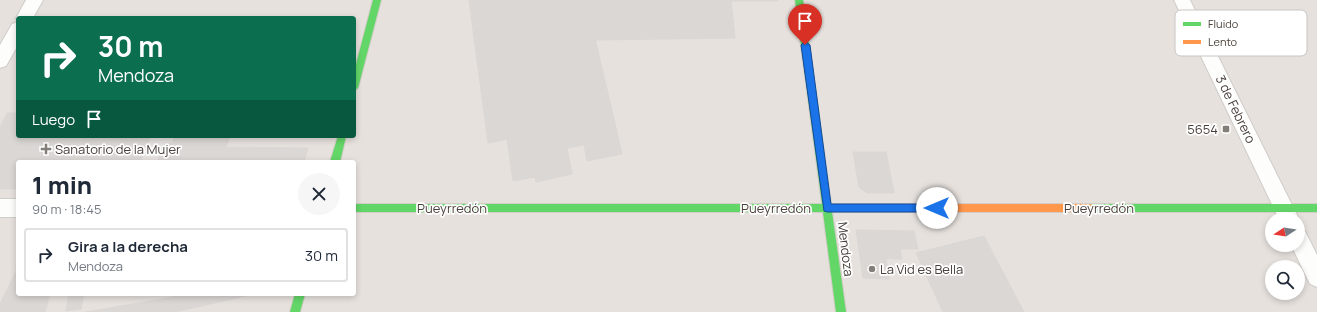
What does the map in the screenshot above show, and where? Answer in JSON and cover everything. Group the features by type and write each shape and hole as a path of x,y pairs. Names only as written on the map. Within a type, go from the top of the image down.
{"street":[{"path":"25,16 34,0"},
{"path":"356,80 377,0"},
{"name":"Mendoza","path":"800,0 841,312"},
{"name":"3 de Febrero","path":"1182,0 1187,10"},
{"path":"0,60 16,32"},
{"name":"3 de Febrero","path":"1209,56 1286,212"},
{"path":"336,160 341,138"},
{"path":"0,208 16,208"},
{"name":"Pueyrredón","path":"356,208 827,208 1265,213"},
{"name":"Pueyrredón","path":"1292,212 1317,208"},
{"path":"1305,252 1317,277"},
{"path":"295,312 299,296"}],"shaded area":[{"path":"0,0 1317,0 1317,312 0,312"},
{"path":"150,138 204,138 196,160 141,160"}],"building":[{"path":"469,0 586,0 614,119 488,143"},
{"path":"586,0 731,0 735,38 595,40"},
{"path":"778,0 778,1 731,1"},
{"name":"Sanatorio de la Mujer","path":"7,113 16,113 16,138 97,138 87,160 16,160 16,189 0,189 0,127"},
{"path":"614,119 622,154 587,161 584,145 567,148 572,174 536,182 535,177 513,181 507,139"},
{"path":"97,138 150,138 141,160 87,160"},
{"path":"174,138 204,138 196,160 166,160"},
{"path":"204,138 229,138 222,160 196,160"},
{"path":"165,143 173,143 166,160 158,160"},
{"path":"226,147 308,148 305,160 222,160"},
{"path":"853,152 886,152 894,193 867,193 859,187"},
{"path":"856,230 914,231 918,249 900,249 902,259 860,258"},
{"path":"984,236 1024,312 943,312 916,253"},
{"path":"860,258 886,259 889,279 863,278"},
{"path":"16,271 16,296 49,296 45,312 0,312 0,304"},
{"path":"69,296 84,296 81,309 66,311"},
{"path":"179,296 245,296 175,312 86,312"}],"traffic: fast":[{"path":"356,80 377,0"},
{"path":"799,0 841,312"},
{"path":"336,160 341,138"},
{"path":"356,208 884,208"},
{"path":"1090,208 1317,208"},
{"path":"295,312 299,296"}],"traffic: slow":[{"path":"884,208 1090,208"}],"place":[{"name":"5654","path":"1226,129"},
{"name":"Sanatorio de la Mujer","path":"46,149"},
{"name":"La Vid es Bella","path":"872,269"}],"route":[{"path":"805,45 827,208 937,208"}]}
